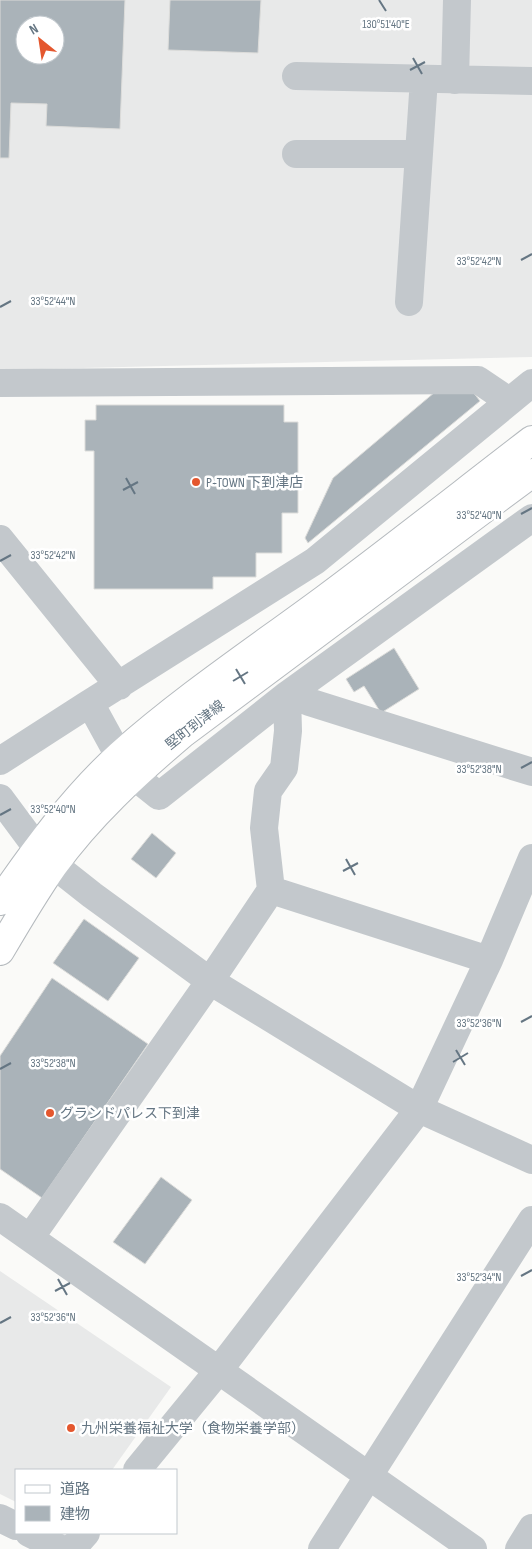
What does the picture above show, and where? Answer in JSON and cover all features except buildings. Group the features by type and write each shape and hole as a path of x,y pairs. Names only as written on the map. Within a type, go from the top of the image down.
{"main road":[{"name":"堅町到津線","path":"0,951 29,902 45,856 76,801 127,766 182,734 364,585 532,440"},
{"name":"堅町到津線","path":"364,585 532,473"},
{"name":"堅町到津線","path":"0,901 45,856"}],"street":[{"path":"455,80 457,0"},
{"path":"296,76 532,81"},
{"path":"409,302 424,79"},
{"path":"296,154 419,154"},
{"path":"0,383 478,380 509,401"},
{"path":"0,761 315,561 532,383"},
{"path":"90,703 127,766 159,796 291,692 532,518"},
{"path":"0,539 119,686"},
{"path":"291,692 309,702 532,772"},
{"path":"30,1238 210,981 271,890 264,828 268,791 284,768 291,692"},
{"path":"0,798 45,856 92,895 210,981 419,1109 532,1160"},
{"path":"138,1469 219,1370 419,1109 489,960 532,858"},
{"path":"271,890 489,960"},
{"path":"0,1217 473,1549"},
{"path":"322,1549 532,1220"},
{"path":"0,1518 15,1526"},
{"path":"519,1549 532,1528"},
{"path":"31,1534 61,1549"},
{"path":"72,1549 85,1534"}],"shaded area":[{"path":"0,0 532,0 532,357 0,370"},
{"name":"九州栄養福祉大学（食物栄養学部）","path":"0,1271 171,1387 113,1469 15,1469 15,1502 0,1494"}],"place":[{"name":"P-TOWN 下到津店","path":"196,482"},
{"name":"グランドパレス下到津","path":"50,1113"},
{"name":"九州栄養福祉大学（食物栄養学部）","path":"71,1428"}]}
